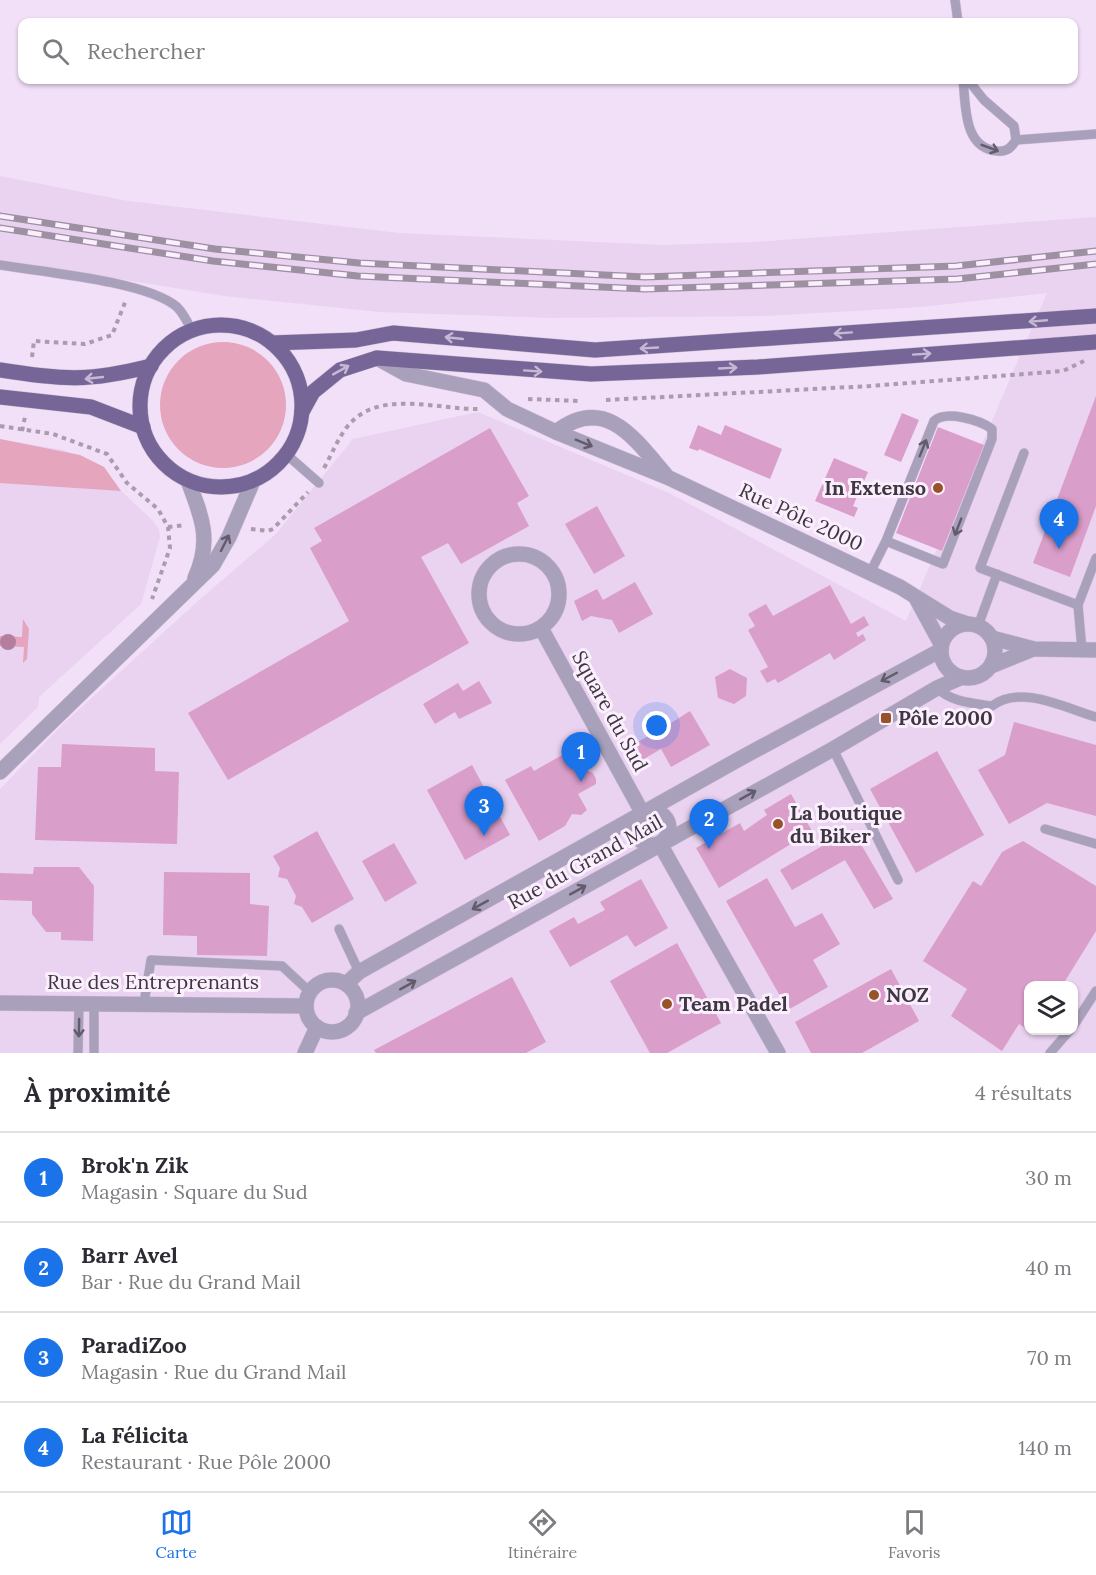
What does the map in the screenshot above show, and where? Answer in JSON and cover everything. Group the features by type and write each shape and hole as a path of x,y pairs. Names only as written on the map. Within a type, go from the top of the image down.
{"main road":[{"path":"272,343 356,340 393,333 533,346 605,349 1096,316"},
{"path":"216,325 236,326 255,332 272,343 286,357 296,374 301,393 302,412 299,427 286,454 271,470 253,481 218,487 188,481 166,465 153,449 142,427 141,398 151,366 163,350 192,331 216,325"},
{"path":"302,412 313,392 340,370 377,358 591,374 758,367 1096,342"},
{"path":"0,370 78,380 113,376 151,366"},
{"path":"0,397 91,407 142,427"}],"street":[{"name":"Rue Pôle 2000","path":"377,358 406,374 484,390 507,409 556,432 667,477 900,587 950,618 973,625"},
{"name":"Rue Pôle 2000","path":"556,432 574,419 590,417 610,422 628,431 667,477"},
{"path":"188,481 206,538 201,565 190,589"},
{"path":"0,772 50,721 152,627 213,565 253,481"},
{"path":"527,555 538,558 555,574 559,585 557,608 552,618 541,628 523,634 512,634 491,623 484,614 479,592 487,570 505,556 527,555"},
{"path":"916,598 941,647 945,667 960,678 978,678 992,666 1034,649"},
{"path":"941,647 949,632 973,625 992,638 1034,649 1089,650"},
{"name":"Square du Sud","path":"541,628 643,814"},
{"path":"992,638 995,657 992,666"},
{"name":"Rue du Grand Mail","path":"346,984 359,972 941,647"},
{"name":"Rue du Grand Mail","path":"357,1013 833,749 937,688 960,678"},
{"path":"653,811 667,819 669,830 660,844 649,845 639,839 635,828 643,814 653,811"},
{"path":"660,844 778,1053"},
{"path":"326,980 346,984 356,997 357,1013 345,1028 336,1031 317,1027 307,1014 308,999 326,980"},
{"name":"Rue des Entreprenants","path":"0,1003 144,1003 308,999"},
{"path":"305,1053 317,1027"}],"lane":[{"path":"955,0 957,18"},
{"path":"963,84 969,130 975,140 988,150 1001,152 1011,148 1016,140 1014,126 984,100 971,84"},
{"path":"1016,140 1096,134"},
{"path":"0,265 130,288 163,298 176,307 192,331"},
{"path":"870,573 886,541 934,422 946,416 986,425 992,429 992,439 943,564 886,541"},
{"path":"1024,453 980,568 1078,605"},
{"path":"286,454 319,483"},
{"path":"1089,650 1078,605 1096,558"},
{"path":"973,625 997,574"},
{"path":"937,688 946,697 971,703 992,706 1001,699 1020,695 1096,717"},
{"path":"833,749 898,879"},
{"path":"1045,829 1096,844"},
{"path":"339,929 359,972"},
{"path":"144,1003 151,960 282,966 308,999"},
{"path":"1078,1019 1096,991"},
{"path":"78,1053 86,1003"},
{"path":"86,1003 94,1053"},
{"path":"1050,1053 1066,1035"}],"path":[{"path":"32,357 34,341 85,344 112,335 130,288"},
{"path":"22,431 25,414"},
{"path":"0,426 66,437 107,454 127,483 165,519 171,535 170,548 153,598 146,607 152,627"}],"shaded area":[{"path":"0,176 128,201 399,233 663,245 754,242 1096,217 1096,1053 0,1053 0,789 62,725 198,601 276,534 353,439 478,412 669,493 906,621 1047,293 921,307 766,316 550,318 380,312 225,296 0,260"},
{"path":"223,342 247,347 267,361 281,381 286,405 281,429 267,449 247,463 223,468 199,463 179,449 165,429 160,405 165,381 179,361 199,347"},
{"path":"0,439 63,450 104,467 121,491 159,529 160,537 141,604 39,697 38,707 0,744"},
{"path":"0,439 80,455 104,467 121,491 0,483"},
{"path":"23,619 29,629 27,659 23,663 24,647 0,646 0,636 22,637"}],"building":[{"path":"1096,396 1096,506 1070,577 1033,563"},
{"path":"902,413 919,420 901,462 884,455"},
{"path":"698,425 721,435 725,425 782,449 770,479 699,449 698,451 689,448"},
{"path":"938,427 984,445 942,551 896,533"},
{"path":"490,428 529,496 517,503 529,526 461,564 448,543 421,557 469,643 228,780 188,713 349,621 310,548 322,541 314,528"},
{"path":"834,458 868,472 853,506 858,508 854,517 815,501"},
{"path":"597,506 625,556 594,574 565,524"},
{"path":"635,582 653,614 619,633 612,620 591,616 582,621 574,601 597,589 603,600"},
{"path":"830,585 851,624 864,616 869,625 856,633 858,637 863,634 866,640 834,660 830,653 778,683 775,679 767,683 760,671 768,667 748,630 755,626 748,614 766,604 773,616"},
{"path":"730,669 747,678 746,696 734,704 718,698 715,677"},
{"path":"479,681 492,703 459,719 455,712 435,724 423,704 458,683 463,691"},
{"path":"690,711 710,745 671,767 661,749 637,763 627,748 652,734 650,730 669,719 671,723"},
{"path":"1014,722 1096,745 1096,816 1047,803 1009,824 978,770 1005,755"},
{"path":"62,744 155,748 155,771 179,772 177,844 35,840 38,767 61,767"},
{"path":"578,746 587,758 586,770 593,773 596,779 596,784 578,794 587,810 581,815 572,814 565,826 539,841 505,780 531,766 534,771"},
{"path":"937,751 984,835 916,873 870,789"},
{"path":"472,765 510,835 465,860 427,790"},
{"path":"791,794 812,831 719,888 696,848 740,823 744,831 767,815 764,810"},
{"path":"852,829 893,899 874,909 845,860 792,890 780,870"},
{"path":"317,831 354,899 312,923 302,907 294,904 296,896 287,879 278,877 280,868 273,856"},
{"path":"1023,841 1096,886 1096,931 1065,981 1024,981 1024,1027 1019,1024 1002,1051 951,1016 967,989 923,961 973,881 981,886 1002,852"},
{"path":"394,843 417,883 385,902 362,861"},
{"path":"34,867 79,867 94,886 93,941 61,940 61,932 46,932 32,914 32,901 0,900 0,873 33,874"},
{"path":"164,872 250,873 250,904 269,906 267,956 197,955 197,936 163,935"},
{"path":"767,878 795,927 822,913 840,944 813,960 828,987 788,1010 726,901"},
{"path":"641,879 668,928 635,947 627,935 570,967 549,931 574,917 578,924 605,910 600,902"},
{"name":"Team Padel","path":"677,943 721,1023 667,1053 650,1053 610,981"},
{"name":"NOZ","path":"891,969 919,1021 862,1053 811,1053 795,1022"},
{"path":"512,977 546,1042 526,1053 376,1053 374,1050"}],"railway":[{"path":"0,216 215,249 359,263 645,277 956,266 1096,251"},
{"path":"0,228 213,261 358,276 645,289 957,279 1096,264"}],"place":[{"name":"In Extenso","path":"938,488"},
{"name":"La Félicita","path":"1059,549"},
{"name":"Pôle 2000","path":"886,718"},
{"name":"Brok'n Zik","path":"581,782"},
{"name":"La boutique du Biker","path":"778,824"},
{"name":"ParadiZoo","path":"484,836"},
{"name":"Barr Avel","path":"709,849"},
{"name":"NOZ","path":"874,995"},
{"name":"Team Padel","path":"667,1004"}]}
